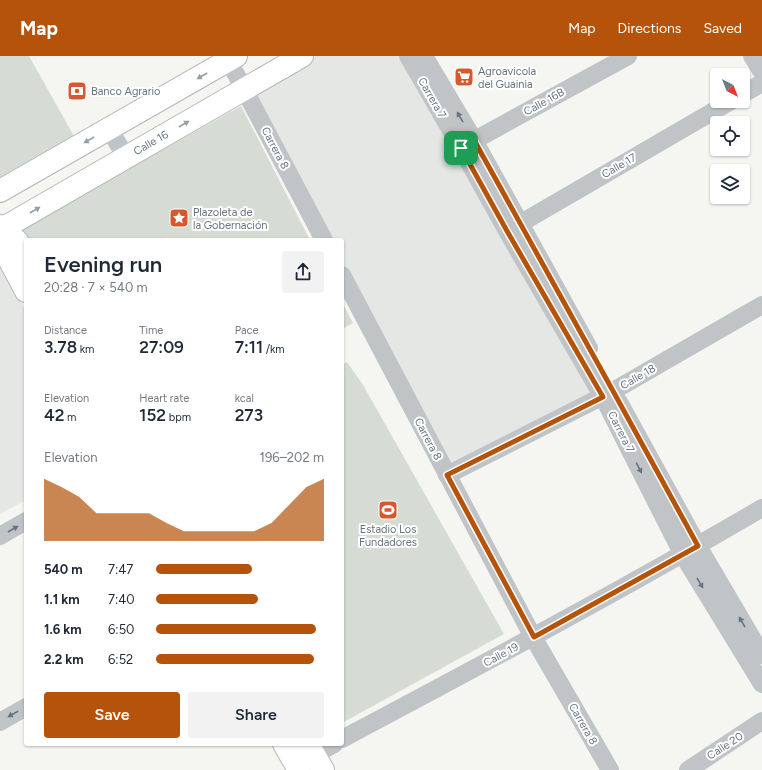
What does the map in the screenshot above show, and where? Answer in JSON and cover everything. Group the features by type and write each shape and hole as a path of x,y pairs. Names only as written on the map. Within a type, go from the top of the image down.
{"street":[{"name":"Calle 16","path":"1,228 302,56"},
{"name":"Carrera 7","path":"408,56 467,144"},
{"name":"Carrera 7","path":"424,56 467,144 608,394 762,684"},
{"name":"Calle 16B","path":"467,144 628,56"},
{"path":"752,56 762,72"},
{"name":"Carrera 8","path":"230,58 244,89 323,238"},
{"path":"0,191 230,58"},
{"path":"750,90 762,83"},
{"name":"Calle 17","path":"513,227 719,108"},
{"path":"109,129 126,157"},
{"path":"1,228 17,241 24,253"},
{"path":"1,228 3,248 24,287"},
{"name":"Carrera 8","path":"344,279 534,637 610,770"},
{"name":"Calle 18","path":"447,475 608,394 762,305"},
{"name":"Calle 19","path":"344,739 534,637 762,508"},
{"path":"0,536 24,522"},
{"name":"Carrera 7","path":"690,550 762,655"},
{"path":"0,722 24,708"},
{"name":"Calle 20","path":"688,770 762,721"},
{"path":"286,746 305,762 331,746"}],"shaded area":[{"path":"0,56 29,56 75,138 0,181"},
{"path":"315,56 403,56 596,396 448,477 344,285 344,238 319,238 243,97"},
{"path":"241,106 309,238 26,238 21,229"},
{"path":"0,266 24,308 24,501 0,514"},
{"path":"344,306 353,323 344,328"},
{"name":"Estadio Los Fundadores","path":"347,362 363,385 504,634 344,722 344,364"}],"place":[{"name":"Agroavicola del Guainia","path":"464,77"},
{"name":"Banco Agrario","path":"77,91"},
{"name":"Plazoleta de la Gobernación","path":"179,218"},
{"name":"Estadio Los Fundadores","path":"388,510"}],"route":[{"path":"474,140 698,546 534,637 447,475 603,397 461,148 474,140"}]}
